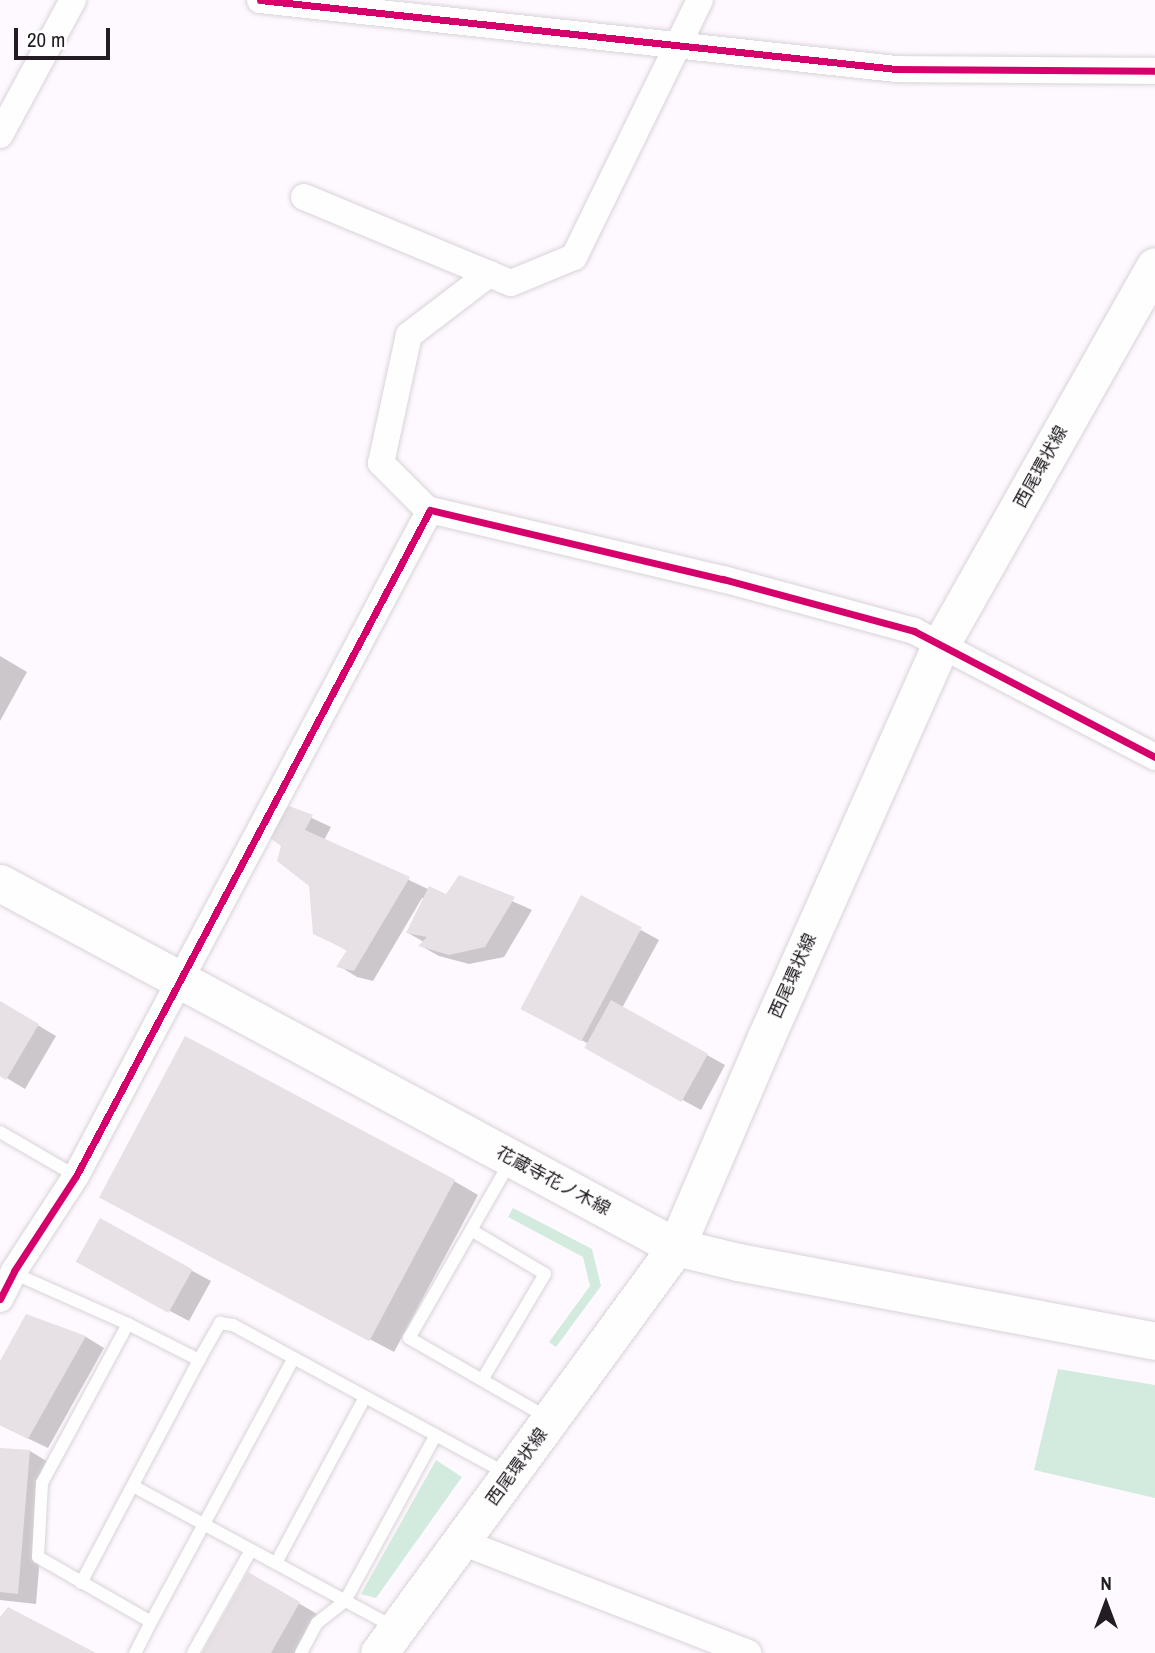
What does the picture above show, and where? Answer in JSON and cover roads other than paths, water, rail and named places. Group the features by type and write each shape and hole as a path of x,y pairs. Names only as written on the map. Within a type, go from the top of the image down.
{"main road":[{"name":"西尾環状線","path":"388,1641 676,1247 765,1037 941,644 1155,266"},
{"name":"花蔵寺花ノ木線","path":"0,883 676,1247 738,1262 1155,1341"}],"street":[{"path":"0,135 73,0"},
{"path":"260,0 896,69 1155,71"},
{"path":"304,197 511,283 573,257 700,0"},
{"path":"489,274 409,335 381,463 429,511 723,579 914,631 1155,757"},
{"path":"0,1299 7,1273 76,1176 429,511"},
{"path":"462,1542 748,1653"}],"lane":[{"path":"0,1132 76,1176"},
{"path":"512,1158 409,1338 552,1420"},
{"path":"471,1230 545,1274 482,1380"},
{"path":"7,1273 128,1324 200,1360"},
{"path":"81,1583 220,1323 233,1325 511,1476"},
{"path":"128,1324 41,1483 38,1557 151,1622"},
{"path":"135,1653 294,1358"},
{"path":"276,1563 365,1397"},
{"path":"301,1653 317,1623 345,1601 436,1435"},
{"path":"133,1486 345,1601 388,1641"},
{"path":"193,1653 251,1550"}]}
